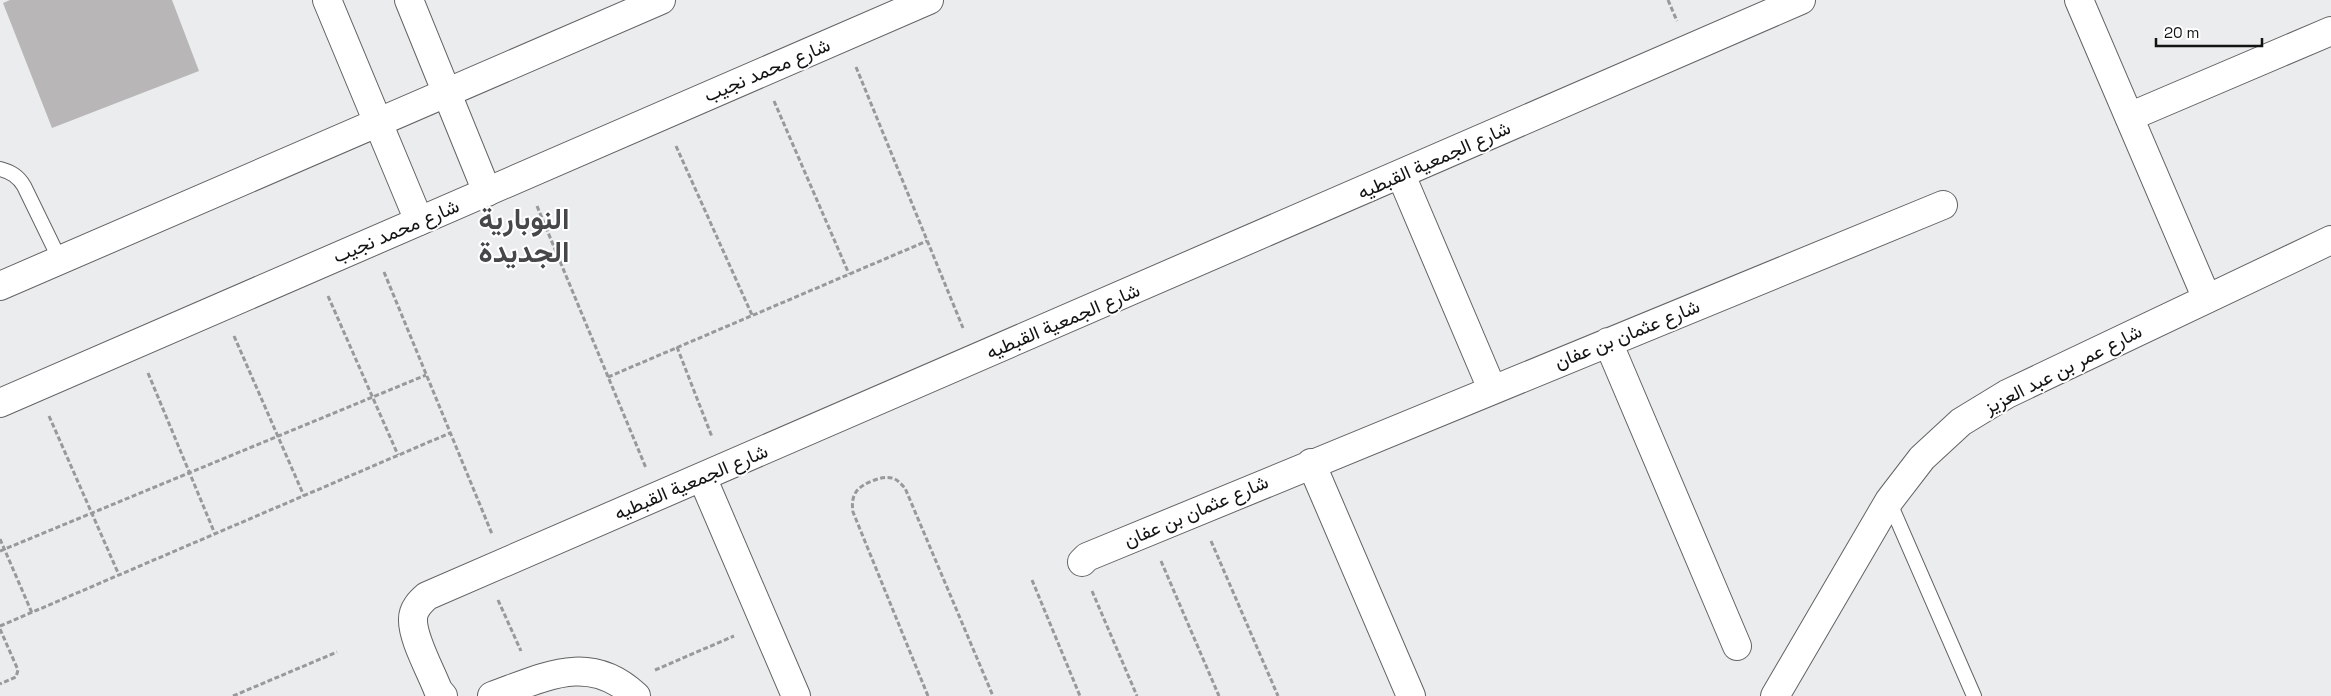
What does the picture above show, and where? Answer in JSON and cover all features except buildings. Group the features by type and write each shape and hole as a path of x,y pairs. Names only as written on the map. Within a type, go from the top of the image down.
{"street":[{"path":"327,0 419,221"},
{"path":"409,0 487,192"},
{"path":"0,286 661,0"},
{"name":"شارع محمد نجيب","path":"0,403 929,0"},
{"name":"شارع الجمعية القبطيه","path":"443,696 438,690 414,630 413,618 418,605 427,596 1801,0"},
{"path":"2079,0 2207,299"},
{"path":"2129,117 2331,31"},
{"path":"1401,174 1492,389"},
{"name":"شارع عثمان بن عفان","path":"1082,562 1087,557 1311,463 1943,205"},
{"name":"شارع عمر بن عبد العزيز","path":"1776,696 1890,501 1922,458 1961,422 2006,394 2331,240"},
{"path":"1608,342 1736,646"},
{"path":"1311,463 1411,696"},
{"path":"713,472 765,623 796,696"},
{"path":"492,696 555,673 590,671 629,689"}],"lane":[{"path":"0,169 11,172 19,178 60,260"},
{"path":"1890,501 1974,696"}],"path":[{"path":"844,37 975,358"},
{"path":"762,73 849,274"},
{"path":"662,115 752,315"},
{"path":"524,175 658,496"},
{"path":"608,377 927,241"},
{"path":"371,242 504,562"},
{"path":"315,266 398,455"},
{"path":"221,307 304,496"},
{"path":"135,344 215,534"},
{"path":"677,347 713,472"},
{"path":"0,551 426,375"},
{"path":"36,387 119,575"},
{"path":"0,684 16,677 18,670 0,627 450,433"},
{"path":"928,696 853,512 852,501 856,492 862,486 884,477 893,478 905,488 993,696"},
{"path":"1197,511 1278,696"},
{"path":"1148,531 1219,696"},
{"path":"0,539 32,613"},
{"path":"1082,562 1083,569 1137,696"},
{"path":"1032,580 1080,696"},
{"path":"500,591 497,599 523,657"},
{"path":"629,689 765,623"},
{"path":"234,696 337,652"}],"district":[{"name":"النوبارية الجديدة","path":"524,235"}]}
